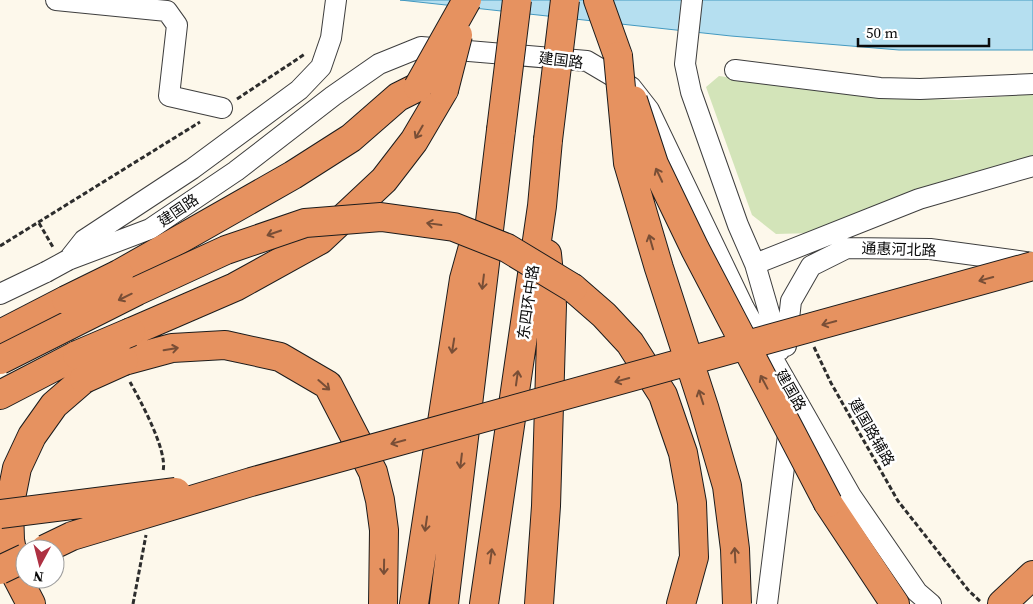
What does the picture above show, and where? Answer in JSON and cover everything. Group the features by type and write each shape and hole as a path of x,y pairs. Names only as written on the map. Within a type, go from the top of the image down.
{"highway":[{"path":"0,395 81,367 131,332 235,287 320,240 384,180 414,141 431,88 467,0"},
{"path":"444,604 517,0"},
{"name":"东四环中路","path":"484,604 542,206 548,140 566,0"},
{"path":"598,0 654,164 695,249 828,503 894,604"},
{"path":"618,56 628,163 727,486 735,549 737,604"},
{"path":"0,334 118,274 293,175 351,138 398,97 431,88"},
{"path":"414,604 464,279 497,163"},
{"path":"539,604 546,506 552,305 542,206"},
{"path":"0,360 226,250 305,223 381,217 454,227 507,248 573,288 604,315 630,343 663,395 684,453 692,503 694,557 682,604"},
{"path":"65,540 252,482 1033,266"},
{"path":"81,367 125,368 172,348 225,345 280,357 328,385 373,472 380,500 384,530 383,604"},
{"path":"31,604 17,577 10,540 9,508 17,468 32,436 81,367"},
{"path":"0,514 252,482"},
{"path":"0,570 15,563"},
{"path":"1002,604 1033,575"}],"street":[{"path":"56,0 167,11 177,25 169,96 222,108"},
{"path":"692,0 685,64 690,92 738,225 755,264 792,392 768,604"},
{"path":"0,294 46,272 84,240 192,169 299,90 321,67 331,38 335,8"},
{"name":"建国路","path":"63,259 150,229 236,171 333,96 379,64 421,47 587,61 631,87 649,110 744,308 851,496 917,592 931,604"},
{"path":"735,70 880,88 920,89 1033,84"},
{"name":"通惠河北路","path":"755,264 919,199 1033,166"},
{"name":"通惠河北路","path":"792,392 786,346 791,301 811,266 847,248 930,249 1033,263"}],"path":[{"path":"0,246 331,38"},
{"path":"39,223 63,259"},
{"name":"建国路辅路","path":"811,342 831,382 898,501 969,591 984,604"},
{"path":"125,368 160,446 164,467 162,476"},
{"path":"133,604 148,528"}],"green space":[{"path":"719,76 869,97 957,100 1033,94 1033,155 813,233 776,234 752,215 706,87"}],"water":[{"path":"400,0 1033,0 1033,50 899,50 731,36"}]}
